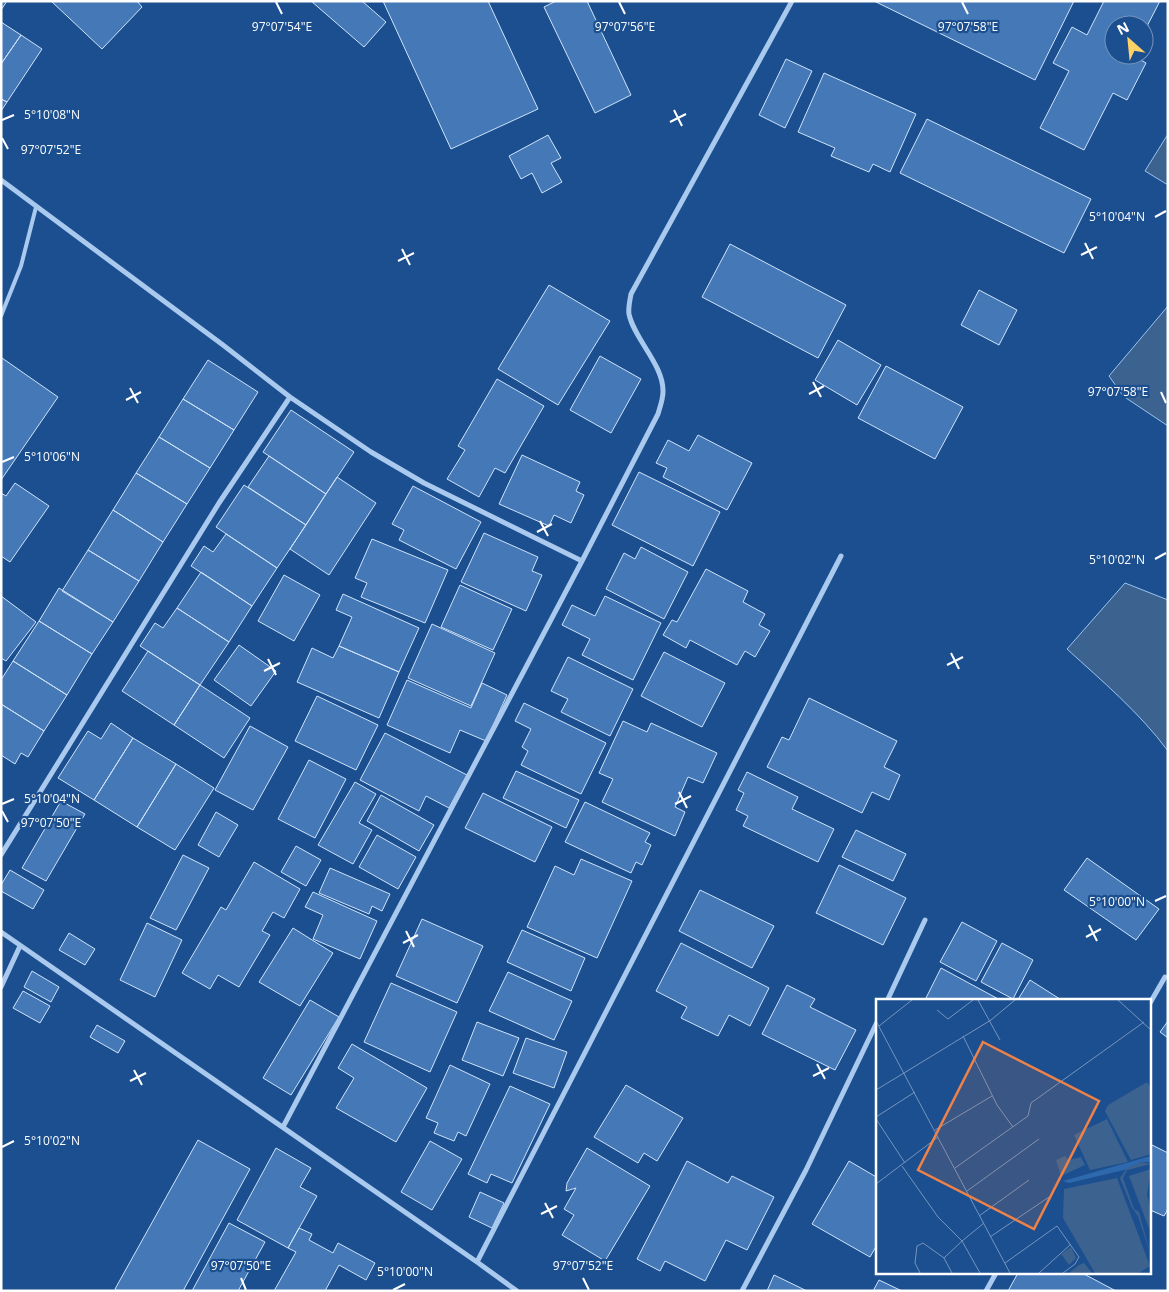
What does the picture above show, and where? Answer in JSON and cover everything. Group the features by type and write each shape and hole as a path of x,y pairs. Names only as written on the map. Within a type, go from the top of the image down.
{"street":[{"path":"283,1126 658,414 663,392 662,381 629,313 631,294 792,1"},
{"path":"1,180 290,397 371,452 424,483 582,561"},
{"path":"1,855 219,503 290,397"},
{"path":"478,1262 841,556"},
{"path":"888,999 925,920"},
{"path":"1,932 283,1126 517,1291"},
{"path":"1,987 20,946"},
{"path":"1152,1000 1165,977"},
{"path":"742,1291 806,1170 876,1024"},
{"path":"986,1291 995,1274"}],"lane":[{"path":"1,316 21,266 36,207"}],"water":[{"path":"1168,134 1168,185 1145,171"},
{"path":"1168,306 1168,426 1123,396 1109,376"},
{"path":"1125,583 1168,600 1168,751 1133,710 1067,649"}],"building":[{"path":"1,1 7,1 1,10"},
{"path":"51,1 137,1 142,7 102,49"},
{"path":"311,1 362,1 386,22 364,47"},
{"path":"383,1 488,1 538,109 451,149"},
{"path":"556,1 587,1 631,95 595,113 544,7"},
{"path":"874,1 1074,1 1035,80"},
{"path":"1104,1 1160,1 1153,15 1104,15 1104,65 1145,65 1127,100 1113,93 1084,150 1040,128 1069,71 1053,63 1072,27 1087,35"},
{"path":"1,22 21,35 1,64"},
{"path":"21,35 42,49 7,102 1,99 1,64"},
{"path":"786,59 812,71 785,128 759,115"},
{"path":"824,73 916,114 890,172 873,164 869,172 831,156 835,148 798,132"},
{"path":"1,99 7,102 1,111"},
{"path":"927,119 1091,199 1064,253 900,173"},
{"path":"548,135 561,158 551,163 562,182 542,193 532,173 521,179 509,156"},
{"path":"730,244 846,305 818,358 702,297"},
{"path":"549,285 610,321 558,405 498,369"},
{"path":"979,290 1017,310 999,345 961,325"},
{"path":"838,340 881,365 857,405 815,380"},
{"path":"600,356 641,379 611,433 570,410"},
{"path":"1,359 58,397 1,480"},
{"path":"208,360 258,392 234,430 183,399"},
{"path":"886,366 963,407 935,459 858,418"},
{"path":"497,379 544,406 505,473 495,468 479,497 447,479 465,450 458,446"},
{"path":"183,399 234,430 210,468 159,437"},
{"path":"291,410 354,452 326,494 263,452"},
{"path":"698,435 752,463 727,510 663,477 667,468 656,463 668,440 689,451"},
{"path":"159,437 210,468 187,504 136,473"},
{"path":"522,455 580,482 576,491 584,495 571,523 554,515 549,526 499,504"},
{"path":"269,456 326,494 306,525 248,487"},
{"path":"639,472 720,512 693,566 612,525"},
{"path":"136,473 187,504 163,542 113,510"},
{"path":"337,477 376,503 329,575 290,549"},
{"path":"15,483 49,506 10,562 1,556 1,493 6,496"},
{"path":"244,485 306,525 277,568 216,527"},
{"path":"413,486 481,522 456,569 399,540 404,530 392,524"},
{"path":"113,510 163,542 139,581 88,550"},
{"path":"484,533 538,557 532,571 542,575 526,611 461,582"},
{"path":"226,534 277,568 252,606 191,566 204,546 213,552"},
{"path":"372,539 448,570 425,623 361,597 367,583 355,578"},
{"path":"641,547 688,572 664,619 606,589 624,553 635,559"},
{"path":"88,550 139,581 113,622 62,591"},
{"path":"706,569 748,591 743,602 765,614 759,625 770,631 755,657 745,651 737,665 690,640 686,648 663,635 672,620 677,622"},
{"path":"201,572 252,606 229,642 177,608"},
{"path":"284,575 320,595 294,641 258,621"},
{"path":"460,585 512,609 493,650 441,627"},
{"path":"59,588 113,622 92,654 39,621"},
{"path":"343,594 419,628 399,672 339,646 352,617 336,610"},
{"path":"1,596 36,622 6,661 1,658"},
{"path":"605,596 661,623 633,680 582,655 590,639 562,625 572,605 595,616"},
{"path":"177,608 229,642 200,685 140,646 155,623 163,628"},
{"path":"39,621 92,654 67,695 13,661"},
{"path":"432,624 495,653 471,706 408,678"},
{"path":"239,645 276,671 251,706 214,680"},
{"path":"339,646 399,672 379,718 297,682 312,648 333,658"},
{"path":"148,651 200,685 174,725 122,691"},
{"path":"664,652 725,683 702,727 641,696"},
{"path":"568,657 633,689 610,736 561,712 568,699 551,691"},
{"path":"13,661 67,695 44,731 1,704 1,680"},
{"path":"407,680 471,708 482,683 507,695 486,741 460,730 450,753 387,725"},
{"path":"200,685 250,718 224,758 174,725"},
{"path":"317,696 378,725 356,770 295,741"},
{"path":"809,698 897,741 884,767 900,775 889,800 872,792 862,813 767,767 782,737 789,740"},
{"path":"524,703 606,743 581,794 521,765 528,751 522,747 531,729 515,721"},
{"path":"1,704 44,731 28,757 21,753 15,764 1,755"},
{"path":"623,721 647,732 651,723 717,753 703,783 688,777 675,807 685,812 675,836 602,802 613,779 599,773"},
{"path":"111,723 133,738 94,800 58,778 88,731 101,739"},
{"path":"250,726 288,747 253,810 215,790"},
{"path":"385,733 467,775 449,808 426,796 419,811 360,780"},
{"path":"133,738 176,764 137,827 94,800"},
{"path":"309,760 346,779 315,838 278,819"},
{"path":"176,764 214,788 175,850 137,827"},
{"path":"516,771 579,800 566,828 503,798"},
{"path":"747,772 798,797 792,809 834,829 818,862 743,826 748,816 736,810 744,793 738,790"},
{"path":"355,782 376,794 359,823 372,830 353,864 318,845"},
{"path":"483,793 552,827 535,862 465,828"},
{"path":"381,795 434,825 419,851 367,821"},
{"path":"61,801 85,814 46,881 22,868"},
{"path":"585,802 650,833 645,842 651,845 642,865 636,862 631,873 565,842"},
{"path":"216,812 238,825 219,857 198,845"},
{"path":"856,830 906,854 893,881 842,857"},
{"path":"377,835 416,857 398,889 359,867"},
{"path":"296,846 321,860 306,886 281,872"},
{"path":"183,855 209,868 176,930 150,918"},
{"path":"1087,858 1159,909 1136,940 1064,890"},
{"path":"581,859 632,881 597,958 527,927 555,866 574,875"},
{"path":"254,862 300,889 284,918 273,912 262,931 270,935 239,987 218,975 210,989 182,973 221,907 226,910"},
{"path":"839,865 906,898 883,945 816,913"},
{"path":"330,868 390,894 382,911 372,906 369,914 319,893"},
{"path":"10,870 44,890 33,909 1,891 1,885"},
{"path":"700,890 774,926 752,968 679,931"},
{"path":"313,892 377,921 360,959 313,939 323,915 305,907"},
{"path":"422,919 483,946 457,1003 396,976"},
{"path":"962,922 997,941 976,981 940,962"},
{"path":"147,923 182,940 155,997 120,980"},
{"path":"293,928 333,953 300,1006 259,982"},
{"path":"522,930 585,958 571,991 507,962"},
{"path":"69,933 95,949 85,965 59,950"},
{"path":"681,943 769,988 750,1026 729,1015 718,1036 681,1018 687,1007 656,991"},
{"path":"1002,943 1033,960 1013,999 981,982"},
{"path":"941,968 998,999 928,999 926,998"},
{"path":"32,971 59,987 51,1002 24,987"},
{"path":"508,972 572,1001 554,1040 489,1011"},
{"path":"1030,980 1060,999 1018,999"},
{"path":"391,983 457,1012 430,1072 364,1042"},
{"path":"787,985 815,999 810,1007 856,1030 835,1070 762,1034"},
{"path":"23,991 50,1006 40,1023 13,1008"},
{"path":"310,1000 339,1017 291,1095 263,1078"},
{"path":"1168,1021 1168,1038 1160,1032"},
{"path":"477,1022 519,1038 503,1076 462,1060"},
{"path":"97,1025 125,1041 118,1053 90,1037"},
{"path":"526,1038 567,1052 554,1088 513,1073"},
{"path":"352,1044 427,1088 396,1142 336,1108 354,1078 338,1068"},
{"path":"450,1065 490,1084 466,1136 458,1132 454,1141 434,1133 438,1123 426,1118"},
{"path":"626,1085 683,1118 657,1161 644,1153 638,1163 594,1137"},
{"path":"510,1086 550,1104 512,1183 491,1174 487,1183 468,1174"},
{"path":"198,1140 250,1169 183,1291 118,1291 115,1289"},
{"path":"430,1141 462,1159 432,1210 401,1192"},
{"path":"1152,1145 1168,1153 1168,1209 1164,1216 1152,1211"},
{"path":"276,1148 311,1168 300,1187 317,1196 288,1248 237,1220"},
{"path":"587,1148 650,1186 605,1261 562,1235 574,1215 564,1209 576,1188 566,1191 567,1183"},
{"path":"687,1161 728,1183 732,1176 774,1197 747,1250 726,1240 705,1281 665,1261 660,1271 637,1259"},
{"path":"849,1161 876,1177 876,1246 870,1257 812,1224"},
{"path":"480,1192 504,1203 492,1228 469,1217"},
{"path":"229,1223 265,1242 238,1291 192,1291"},
{"path":"299,1228 312,1234 309,1240 333,1253 338,1243 375,1263 366,1280 339,1265 325,1291 274,1291 296,1252 288,1248"},
{"path":"1017,1274 1084,1274 1116,1291 1008,1291"},
{"path":"774,1275 807,1291 767,1291"},
{"path":"879,1280 902,1291 873,1291"}]}
